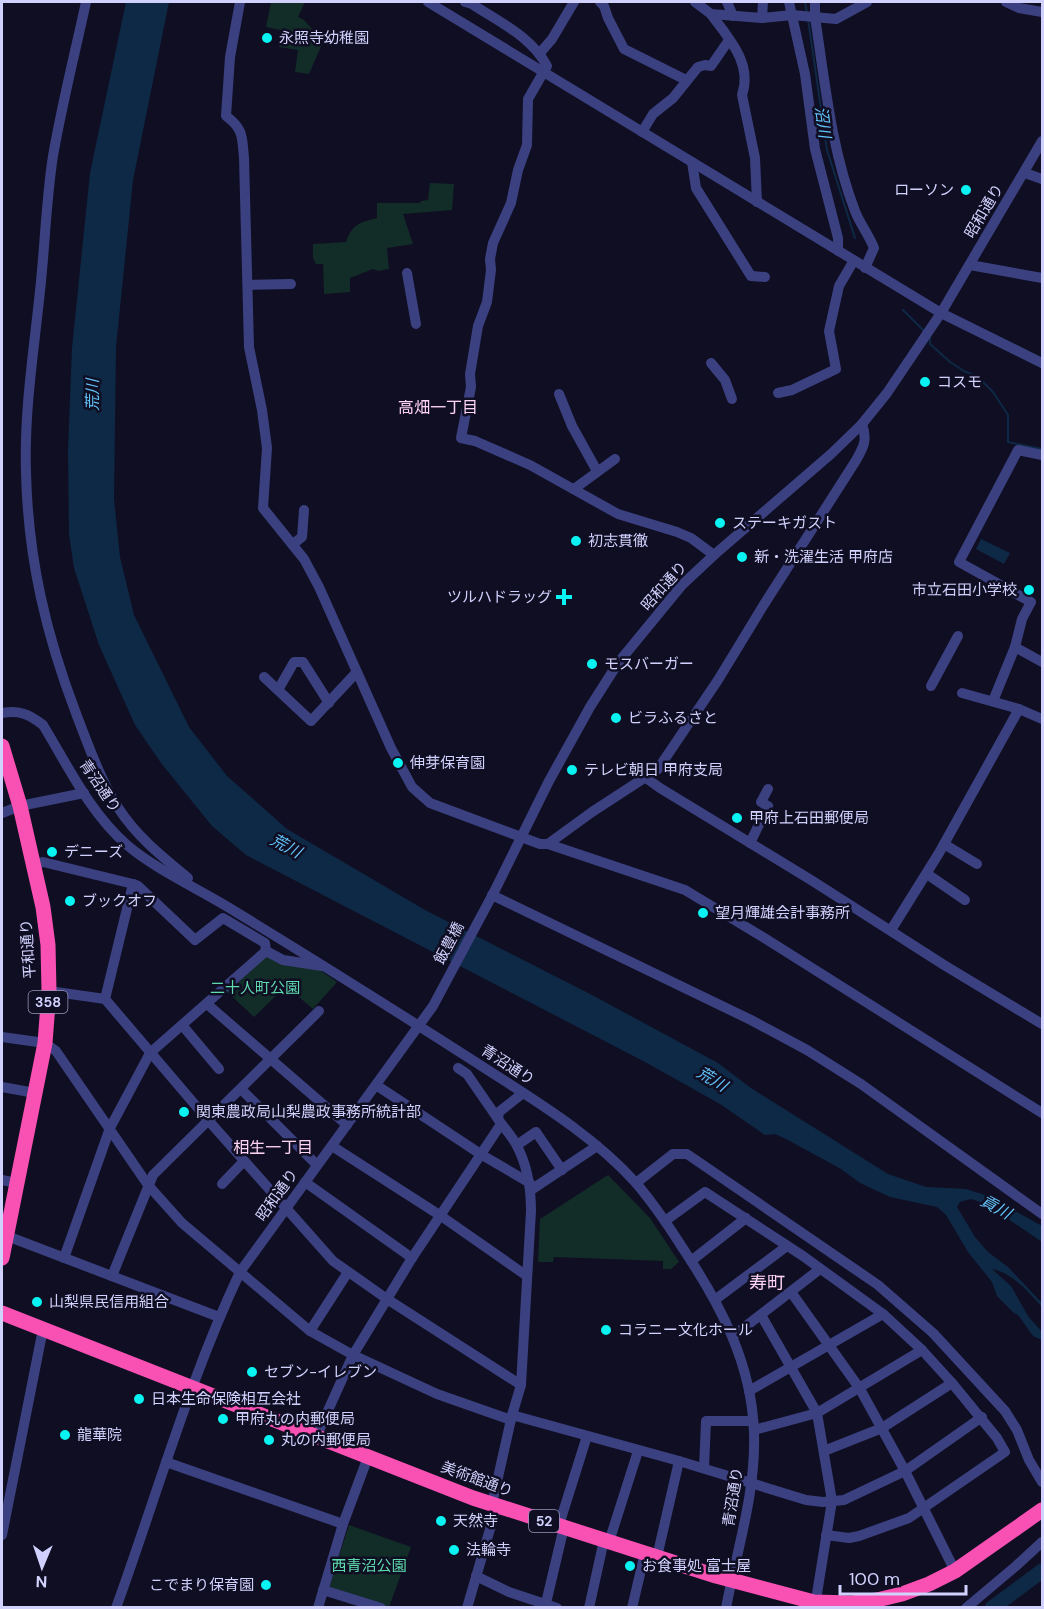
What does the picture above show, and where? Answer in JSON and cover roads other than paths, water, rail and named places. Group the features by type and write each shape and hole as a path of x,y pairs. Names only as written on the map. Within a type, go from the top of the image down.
{"highway":[{"name":"平和通り","path":"2,746 20,806 46,926 49,991 45,1043 35,1093 9,1182 7,1236 2,1258"},
{"name":"美術館通り","path":"2,1313 494,1505 815,1605 877,1600 902,1594 954,1571 1042,1510"}],"street":[{"path":"86,2 53,159 28,399 26,470 30,543 45,621 60,672 88,745 110,792 120,810 154,850 205,893"},
{"path":"81,24 94,2"},
{"path":"240,2 230,57 226,116 237,124 241,132 249,348 262,410 267,448 262,508 293,544 320,587 356,673 412,787 430,803 540,844 548,844 685,891 766,939 1042,1113"},
{"path":"540,53 552,39 574,2"},
{"path":"600,2 624,49 686,80"},
{"path":"696,2 711,14 741,57 745,85 742,95 755,158 757,202"},
{"path":"727,2 733,16"},
{"path":"762,18 763,2"},
{"path":"789,2 805,74 815,149 838,238 838,251"},
{"path":"815,2 814,17 833,133 843,173 861,226 874,248 865,267"},
{"path":"711,14 762,18 792,15 836,19 867,2"},
{"path":"1006,2 1019,8 1042,12"},
{"path":"433,3 853,262 941,313 1042,363"},
{"path":"471,3 518,33 540,53 547,66 528,99 527,146 518,170 511,203 493,243 488,302 478,326 470,374 471,387 460,438 475,441 530,465 618,514 691,538 714,555"},
{"path":"642,132 653,114 673,98 698,67 711,66 729,40"},
{"name":"昭和通り","path":"492,895 549,780 618,663 682,585 831,454 862,424 888,393 941,313 1042,141"},
{"path":"692,162 696,188 725,236 751,276 765,277"},
{"path":"1025,173 1042,179"},
{"path":"778,393 792,390 836,369 829,331 839,286 853,262"},
{"path":"970,265 1042,278"},
{"path":"407,273 416,324"},
{"path":"248,285 291,284"},
{"path":"711,363 725,380 732,399"},
{"path":"560,394 572,426 597,471"},
{"path":"548,844 592,812 658,770 855,462 865,445 866,436 862,424"},
{"path":"993,701 1015,647 1022,619 1031,602 959,562 1018,450 1042,454"},
{"path":"574,489 615,459"},
{"path":"293,544 302,537 304,510"},
{"path":"931,686 958,636"},
{"path":"1015,647 1042,662"},
{"path":"278,690 294,662 303,662 329,703"},
{"path":"264,677 311,722 356,673"},
{"path":"962,693 1019,709 1042,719"},
{"path":"891,930 927,874 1019,709"},
{"name":"青沼通り","path":"2,713 15,711 33,717 43,725 97,814 127,846 419,1025 566,1120 636,1183 665,1221 716,1299 734,1336 749,1391 754,1426 753,1482 726,1608"},
{"path":"646,778 1042,1024"},
{"path":"750,843 768,806 761,802 768,789"},
{"path":"2,813 20,806 84,793"},
{"path":"944,844 978,864"},
{"path":"33,865 43,862 133,884 138,886 195,940 223,918 265,943 266,951"},
{"path":"927,874 965,900"},
{"path":"105,999 133,884"},
{"path":"492,895 751,1020 807,1050 861,1084 1042,1214"},
{"name":"飯豊橋","path":"433,1006 492,895"},
{"path":"266,951 283,960 325,967"},
{"path":"64,1258 110,1128 150,1053 266,951"},
{"path":"49,991 105,999 321,1250 387,1299 521,1385"},
{"path":"207,1004 347,1125"},
{"name":"昭和通り","path":"116,1608 191,1386 240,1272 433,1006"},
{"path":"112,1276 153,1174 319,1011"},
{"path":"182,1025 219,1068"},
{"path":"2,1037 45,1043 56,1051 148,1185 182,1223 310,1331 353,1355 437,1394 511,1418 679,1461 806,1500 823,1502 844,1500 905,1471 982,1417"},
{"path":"459,1068 467,1074 517,1145 530,1187 531,1211 521,1385 511,1418 494,1505 467,1608"},
{"path":"376,1085 530,1187"},
{"path":"2,1088 35,1093"},
{"path":"241,1089 317,1165"},
{"path":"316,1436 353,1355 412,1258 482,1155 500,1121 499,1112 523,1093"},
{"path":"517,1145 536,1132 562,1170"},
{"path":"332,1146 441,1216 527,1276"},
{"path":"530,1187 562,1170 597,1146"},
{"path":"636,1183 673,1154 687,1154 878,1285 933,1333 1005,1411 1017,1430 1029,1460 1042,1482"},
{"path":"222,1184 244,1161"},
{"path":"305,1182 412,1258"},
{"path":"665,1221 705,1192 788,1246 883,1314 922,1350 982,1417 1005,1452 909,1518 859,1536 849,1538 826,1535"},
{"path":"691,1261 746,1218"},
{"path":"7,1236 219,1317"},
{"path":"716,1299 788,1246"},
{"path":"734,1336 820,1269"},
{"path":"310,1331 348,1272"},
{"path":"791,1292 860,1389 905,1471 954,1571"},
{"path":"749,1391 883,1314"},
{"path":"761,1315 817,1413 832,1501 815,1605"},
{"path":"2,1535 44,1329"},
{"path":"704,1468 706,1421 754,1426 817,1413 922,1350"},
{"path":"824,1451 882,1428 952,1383"},
{"path":"546,1603 562,1526 587,1436"},
{"path":"589,1608 607,1541 638,1451"},
{"path":"318,1608 343,1524 368,1457"},
{"path":"632,1608 651,1555 679,1461"},
{"path":"166,1462 343,1524"},
{"path":"966,1608 1042,1542"},
{"path":"476,1576 509,1592 557,1608"},
{"path":"323,1590 381,1608"}],"water":[{"path":"126,2 169,2 133,180 116,347 114,499 120,557 134,615 189,727 227,776 287,829 425,910 592,995 718,1063 751,1088 888,1174 926,1187 966,1189 988,1196 1042,1226 1042,1242 986,1204 971,1199 960,1202 957,1207 975,1237 988,1252 1008,1267 1042,1303 1042,1307 1026,1289 1013,1279 992,1269 1011,1286 1028,1316 1042,1332 1042,1340 1033,1336 1018,1315 997,1296 992,1282 968,1252 946,1215 937,1207 890,1197 860,1183 841,1169 788,1140 775,1134 765,1135 720,1104 645,1062 246,855 212,826 161,763 135,725 99,645 74,568 69,534 68,449 72,348 90,173"},
{"path":"981,539 1010,553 1004,564 976,549"}],"waterway":[{"name":"沼川","path":"805,2 807,13"},
{"name":"沼川","path":"808,19 827,150 855,238"},
{"name":"沼川","path":"903,310 924,331"},
{"name":"沼川","path":"930,337 930,344 950,362 978,377 993,392 1008,415 1008,442 1042,449"},
{"path":"992,1608 1042,1571"}],"place":[{"name":"永照寺幼稚園","path":"267,38"},
{"name":"ローソン","path":"966,190"},
{"name":"コスモ","path":"925,382"},
{"name":"ステーキガスト","path":"720,523"},
{"name":"初志貫徹","path":"576,541"},
{"name":"新・洗濯生活 甲府店","path":"742,557"},
{"name":"市立石田小学校","path":"1029,590"},
{"name":"ツルハドラッグ","path":"564,597"},
{"name":"モスバーガー","path":"592,664"},
{"name":"ビラふるさと","path":"616,718"},
{"name":"伸芽保育園","path":"398,763"},
{"name":"テレビ朝日 甲府支局","path":"572,770"},
{"name":"甲府上石田郵便局","path":"737,818"},
{"name":"デニーズ","path":"52,852"},
{"name":"ブックオフ","path":"70,901"},
{"name":"望月輝雄会計事務所","path":"703,913"},
{"name":"関東農政局山梨農政事務所統計部","path":"184,1112"},
{"name":"山梨県民信用組合","path":"37,1302"},
{"name":"コラニー文化ホール","path":"606,1330"},
{"name":"セブン-イレブン","path":"252,1372"},
{"name":"日本生命保険相互会社","path":"139,1399"},
{"name":"甲府丸の内郵便局","path":"223,1419"},
{"name":"龍華院","path":"65,1435"},
{"name":"丸の内郵便局","path":"269,1440"},
{"name":"天然寺","path":"441,1521"},
{"name":"法輪寺","path":"454,1550"},
{"name":"お食事処 富士屋","path":"630,1566"},
{"name":"こでまり保育園","path":"266,1585"}],"district":[{"name":"高畑一丁目","path":"438,407"},
{"name":"相生一丁目","path":"273,1147"},
{"name":"寿町","path":"767,1283"}],"water label":[{"name":"荒川","path":"92,395"},
{"name":"荒川","path":"286,846"},
{"name":"荒川","path":"712,1079"},
{"name":"貢川","path":"996,1207"}],"park label":[{"name":"二十人町公園","path":"255,988"},
{"name":"西青沼公園","path":"369,1566"}]}
